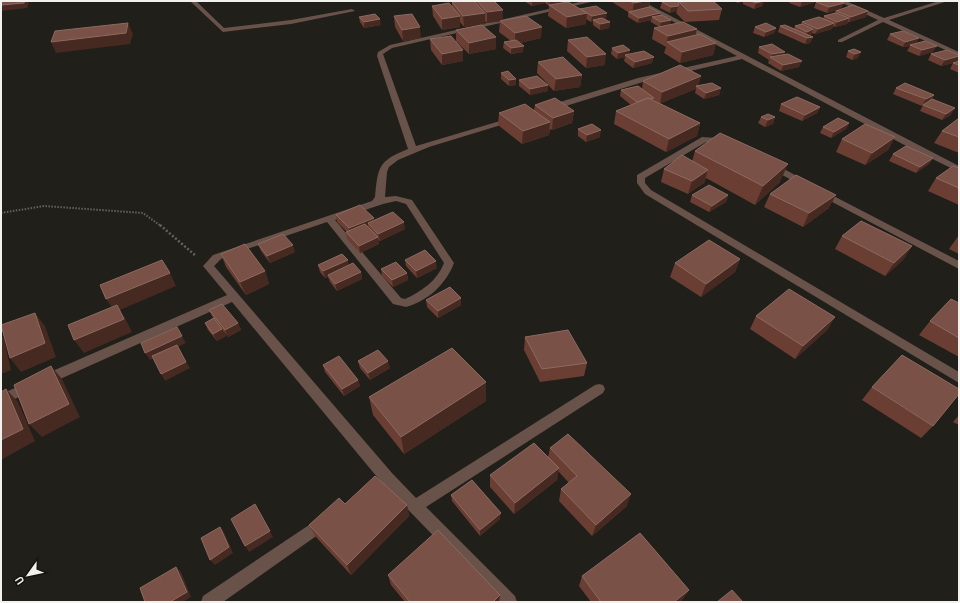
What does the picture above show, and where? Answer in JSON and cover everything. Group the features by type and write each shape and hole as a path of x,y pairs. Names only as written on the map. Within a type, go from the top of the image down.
{"street":[{"path":"193,1 224,30 291,22 352,11"},
{"path":"413,150 380,53 390,47 592,1"},
{"path":"638,1 741,57 915,148 959,169"},
{"path":"841,1 959,54"},
{"path":"840,41 883,20 945,1"},
{"path":"542,111 641,80 741,57"},
{"path":"375,203 380,198 382,170 385,165 413,150 519,118"},
{"path":"735,148 717,140 705,139 640,177 641,183 648,192 959,378"},
{"path":"760,160 959,265"},
{"path":"329,220 397,301 406,303 437,283 446,274 449,263 410,202 401,198 390,198 329,220 228,253 217,258 208,266 387,478 509,602"},
{"path":"1,400 233,297"},
{"path":"414,507 599,389"},
{"path":"374,486 387,478"},
{"path":"210,602 336,513"}],"path":[{"path":"1,213 44,206 143,213 157,222 208,266"}],"building":[{"path":"2,1 25,1 24,3 1,5"},
{"path":"474,1 485,13 463,16 452,2"},
{"path":"477,1 494,1 503,10 487,12"},
{"path":"629,1 645,1 634,3"},
{"path":"695,1 679,2 678,6 671,7 662,2"},
{"path":"713,1 722,9 688,11 679,2"},
{"path":"750,1 764,1 756,3"},
{"path":"838,1 844,3 829,7 816,2"},
{"path":"568,2 587,13 567,17 549,5"},
{"path":"449,3 460,16 442,19 432,6"},
{"path":"853,5 868,11 851,17 836,11"},
{"path":"596,6 607,13 592,16 580,9"},
{"path":"649,7 660,13 639,18 629,12"},
{"path":"836,13 849,18 837,22 824,16"},
{"path":"375,14 380,19 364,22 359,17"},
{"path":"412,14 420,27 402,30 394,16"},
{"path":"662,15 671,20 661,22 652,17"},
{"path":"526,16 542,27 515,33 500,21"},
{"path":"819,17 834,23 818,29 802,22"},
{"path":"602,18 610,22 600,24 593,20"},
{"path":"683,22 697,29 668,36 654,28"},
{"path":"128,23 126,33 51,42 55,31"},
{"path":"766,23 776,28 766,32 755,27"},
{"path":"802,24 813,29 807,32 795,26"},
{"path":"482,25 496,37 469,43 456,30"},
{"path":"785,25 813,37 807,38 780,26"},
{"path":"903,31 919,38 905,42 890,34"},
{"path":"700,34 716,43 682,52 667,42"},
{"path":"451,36 463,50 442,54 430,39"},
{"path":"587,37 606,54 587,57 568,40"},
{"path":"516,40 524,46 511,48 504,42"},
{"path":"925,41 937,46 922,50 910,45"},
{"path":"772,44 785,52 772,54 759,47"},
{"path":"623,45 630,50 618,53 612,48"},
{"path":"854,49 861,52 855,54 848,51"},
{"path":"947,50 959,56 945,60 931,54"},
{"path":"644,51 654,57 635,62 625,55"},
{"path":"788,54 802,61 783,65 770,57"},
{"path":"563,57 582,75 556,79 538,62"},
{"path":"959,61 959,65 953,63"},
{"path":"680,65 701,76 662,92 643,81"},
{"path":"508,71 516,79 509,80 501,73"},
{"path":"537,76 548,85 530,89 519,80"},
{"path":"712,83 721,88 706,93 696,86"},
{"path":"905,83 934,95 926,99 896,88"},
{"path":"638,86 654,98 648,98 637,102 621,90"},
{"path":"797,97 820,107 805,115 781,104"},
{"path":"555,98 574,111 553,118 535,105"},
{"path":"648,98 700,123 669,139 616,111"},
{"path":"932,99 955,108 946,114 923,105"},
{"path":"525,104 550,122 523,131 499,113"},
{"path":"768,114 775,117 768,120 761,117"},
{"path":"838,118 849,123 834,132 823,127"},
{"path":"959,118 959,137 942,131"},
{"path":"592,124 601,130 587,135 578,129"},
{"path":"865,124 895,137 872,153 842,139"},
{"path":"720,133 788,164 763,186 695,151"},
{"path":"906,146 933,158 920,167 893,154"},
{"path":"682,155 708,170 692,181 664,169"},
{"path":"953,166 959,168 959,188 936,178"},
{"path":"796,175 836,195 809,213 770,194"},
{"path":"709,185 728,195 712,206 692,195"},
{"path":"360,205 374,218 349,228 336,215"},
{"path":"393,212 404,222 378,234 368,223"},
{"path":"861,221 912,246 894,263 842,236"},
{"path":"365,224 378,237 359,246 346,232"},
{"path":"283,234 293,245 267,256 258,244"},
{"path":"709,240 740,259 706,284 675,263"},
{"path":"245,244 265,271 240,282 221,254"},
{"path":"425,250 436,261 416,271 405,260"},
{"path":"342,254 348,260 323,271 318,265"},
{"path":"162,260 170,273 106,299 100,285"},
{"path":"396,262 407,273 392,280 381,269"},
{"path":"353,263 361,272 335,284 328,275"},
{"path":"450,287 461,298 438,311 426,300"},
{"path":"789,289 835,317 803,346 756,316"},
{"path":"951,299 959,303 959,338 930,321"},
{"path":"222,304 238,323 225,330 209,310"},
{"path":"117,305 124,319 74,340 68,325"},
{"path":"35,313 45,343 10,358 1,325"},
{"path":"214,318 222,329 213,334 205,323"},
{"path":"177,327 182,336 145,353 141,343"},
{"path":"568,330 587,363 542,369 525,337"},
{"path":"177,345 186,362 161,374 152,356"},
{"path":"452,348 486,382 401,437 369,397"},
{"path":"378,350 388,361 368,373 358,361"},
{"path":"902,355 959,389 959,394 933,426 872,387"},
{"path":"339,356 358,380 342,389 323,365"},
{"path":"51,366 69,404 29,424 14,385"},
{"path":"6,389 23,429 1,440 1,392"},
{"path":"568,434 631,494 596,525 561,489 577,476 550,448"},
{"path":"534,443 559,468 515,503 490,475"},
{"path":"375,476 407,505 347,565 309,525 339,498 345,504"},
{"path":"472,480 501,513 480,530 451,495"},
{"path":"255,504 270,531 245,546 231,519"},
{"path":"220,527 229,547 210,560 201,538"},
{"path":"438,530 500,595 493,602 410,602 388,575"},
{"path":"640,533 689,590 674,602 601,602 582,576"},
{"path":"176,567 187,592 170,602 145,602 140,588"},
{"path":"732,590 743,602 717,602"}]}
